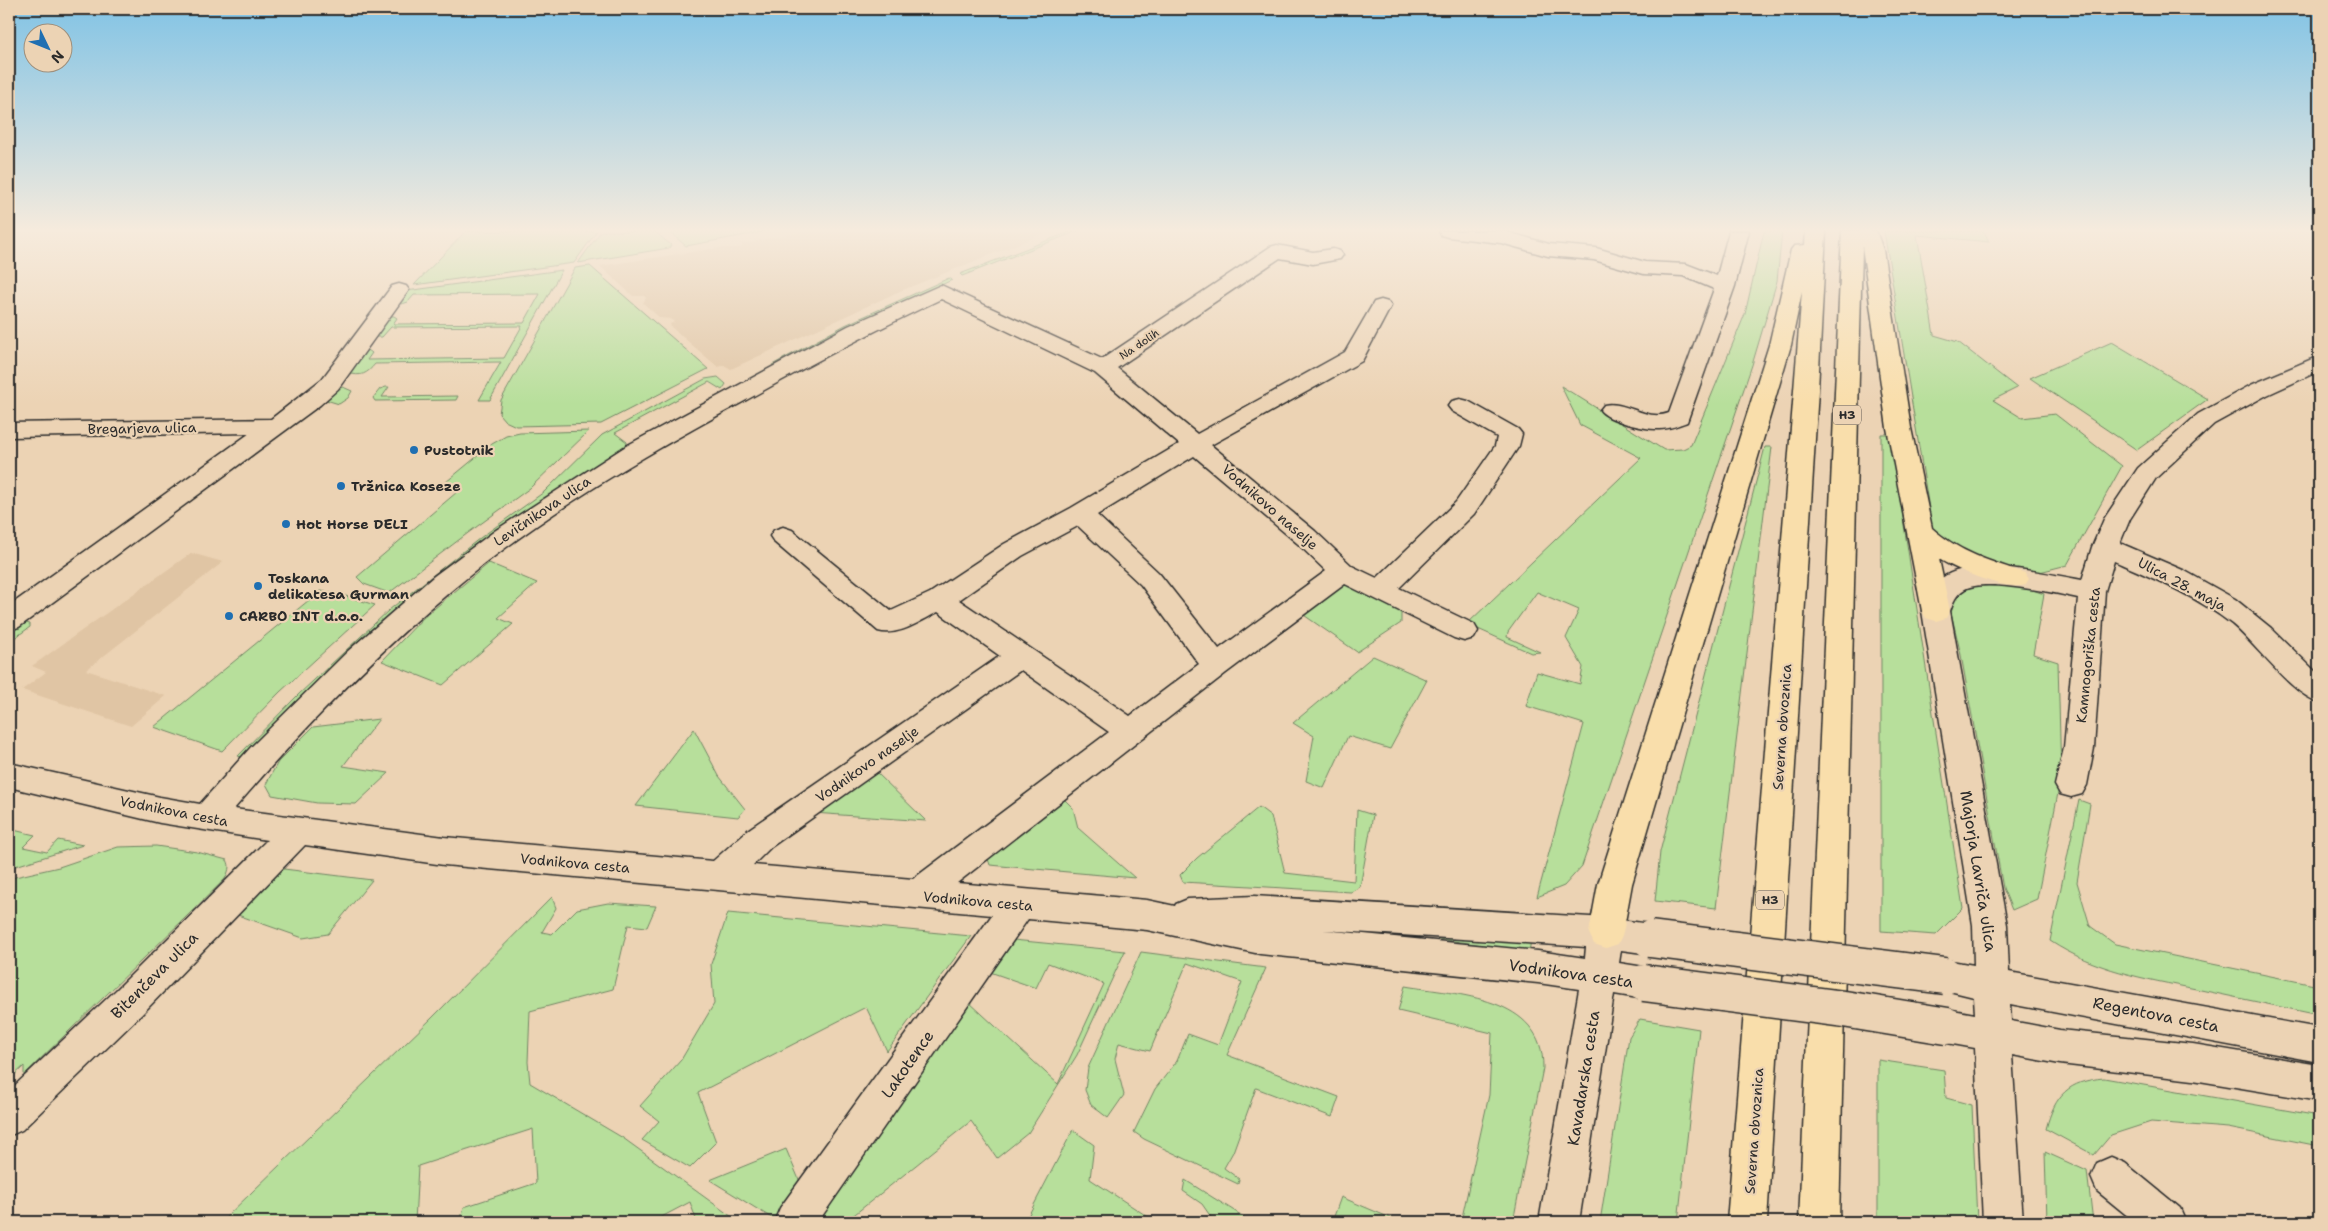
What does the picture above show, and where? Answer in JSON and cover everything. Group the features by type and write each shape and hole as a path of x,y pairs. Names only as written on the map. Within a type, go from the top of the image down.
{"highway":[{"path":"1606,933 1615,884 1780,345 1792,288"},
{"name":"Severna obvoznica","path":"1747,1222 1813,288"},
{"name":"H3","path":"1819,1222 1851,288"},
{"path":"1878,288 1898,428 1936,611"},
{"path":"1918,528 1930,542 1947,554 2016,579"}],"street":[{"name":"Na dolih","path":"1103,368 1222,288"},
{"path":"1612,410 1647,422 1666,423 1679,416 1725,288"},
{"path":"9,620 312,400 330,384 399,290"},
{"name":"Vodnikovo naselje","path":"941,291 1103,368 1306,537 1343,572 1464,631"},
{"name":"Levičnikova ulica","path":"207,818 274,743 358,658 443,583 505,536 634,451 856,332 941,291"},
{"path":"783,536 888,624 940,600 1013,550 1080,514 1196,444 1354,356 1381,306"},
{"name":"Kamnogoriška cesta","path":"2072,785 2079,748 2092,591 2105,547 2116,519 2147,473 2206,419 2259,390 2319,363"},
{"path":"1380,591 1465,508 1507,446 1510,434 1460,406"},
{"name":"Bregarjeva ulica","path":"9,430 276,426"},
{"path":"1080,514 1150,579 1216,666"},
{"name":"Ulica 28. maja","path":"2105,547 2168,574 2210,596 2234,612 2319,691"},
{"path":"917,895 1216,666 1343,572"},
{"path":"1936,611 1946,590 1959,581 1982,577 2016,579 2092,591"},
{"path":"940,600 1130,732"},
{"name":"Majorja Lavriča ulica","path":"1936,611 1990,925 1995,1103 2003,1222"},
{"name":"Vodnikovo naselje","path":"718,877 760,838 1020,656"},
{"name":"Vodnikova cesta","path":"9,774 160,810 297,832 444,851 1019,905 1147,915 1254,911 1606,933 1945,976 1992,984"},
{"name":"Bitenčeva ulica","path":"9,1117 129,1002 269,858 297,832"},
{"name":"Lakotence","path":"794,1222 1019,905"},
{"name":"Vodnikova cesta","path":"1147,915 1260,939 1600,975 1644,983 1844,1009 1994,1035"},
{"name":"Kavadarska cesta","path":"1559,1222 1606,933"},
{"name":"Regentova cesta","path":"1992,984 2319,1045"},
{"path":"1994,1035 2060,1047 2193,1062 2319,1083"},
{"path":"2111,1177 2166,1222"}],"shaded area":[{"path":"625,288 906,288 731,369 724,365 718,367 671,327 670,324 674,322 671,319 660,318 643,303 646,298 644,296 633,296"},
{"path":"191,553 223,562 86,670 166,696 131,726 22,690 46,672 32,666"}],"green space":[{"path":"425,288 552,288 490,400 479,400 501,362 375,364 363,374 348,373 365,351 368,350 372,353 367,360 504,358 522,326 391,327 382,337 374,337 390,316 397,318 393,324 524,323 540,294 414,295 408,302 398,303 406,291"},
{"path":"564,288 616,288 708,369 601,424 516,426 505,421 499,414 501,400"},
{"path":"926,288 934,288 869,318 775,366 772,365 845,325"},
{"path":"1751,288 1775,288 1752,365 1582,866 1564,886 1537,897 1584,724 1526,706 1537,672 1580,684 1583,667 1566,638 1579,610 1537,592 1508,632 1507,637 1540,652 1531,653 1467,624 1641,458 1580,425 1561,386 1664,450 1683,449 1691,445 1745,314"},
{"path":"1893,288 1926,288 1934,335 1958,342 2017,388 1993,400 2022,418 2055,414 2122,466 2067,565 2032,574 1960,552 1933,533"},
{"path":"2112,342 2208,399 2137,450 2030,378"},
{"path":"718,377 726,384 722,390 709,382 615,433 627,442 626,448 525,512 245,758 238,756 298,695 389,610 480,538 544,492 602,435 705,379"},
{"path":"343,387 352,391 348,398 339,404 326,400 18,621 30,624 30,627 9,642 9,625 337,389"},
{"path":"389,387 382,397 458,396 456,400 375,401 373,398 380,389"},
{"path":"589,431 530,488 389,593 364,584 357,577 457,492 440,487 492,444 506,436 520,433"},
{"path":"1881,434 1890,434 1963,908 1936,935 1881,931"},
{"path":"1765,447 1772,447 1716,908 1655,901 1660,852"},
{"path":"489,563 537,583 498,618 513,624 443,685 382,661 423,618"},
{"path":"2010,582 2044,594 2033,654 2058,662 2061,778 2037,899 2012,910 2003,888 1961,655 1949,604 1962,583"},
{"path":"1350,583 1401,610 1401,623 1357,652 1298,611 1332,586"},
{"path":"320,591 339,594 375,605 280,692 222,751 154,727"},
{"path":"1373,656 1427,680 1390,749 1348,736 1324,788 1306,781 1314,736 1293,723"},
{"path":"379,719 343,766 389,773 356,804 317,803 272,795 266,784 278,762 313,727"},
{"path":"694,729 719,776 745,809 738,817 636,806"},
{"path":"874,770 926,821 813,813"},
{"path":"1058,793 1073,808 1078,828 1135,878 990,865 988,859 997,846"},
{"path":"2079,800 2090,804 2077,882 2090,926 2115,944 2319,986 2319,1015 2120,972 2084,959 2050,941"},
{"path":"1259,807 1271,816 1285,873 1354,881 1357,810 1373,815 1360,887 1351,892 1183,882 1180,875 1197,858"},
{"path":"9,829 35,835 23,847 47,852 58,840 83,845 9,868"},
{"path":"156,846 197,852 227,860 229,867 225,879 24,1075 24,1066 9,1080 9,883 15,877 59,867 118,847"},
{"path":"276,868 372,880 328,934 303,938 232,913"},
{"path":"552,897 556,908 542,932 552,934 577,909 608,903 656,906 647,927 628,925 613,989 530,1011 528,1062 530,1083 623,1138 739,1222 697,1222 690,1202 652,1222 460,1222 464,1207 536,1183 533,1129 418,1166 415,1222 221,1222 432,1018"},
{"path":"728,913 971,936 887,1051 866,1007 698,1093 716,1142 690,1168 642,1140 659,1121 640,1106 681,1060 714,1004 711,964"},
{"path":"1438,933 1531,941 1529,951 1438,939"},
{"path":"1013,940 1125,951 1077,1055 1028,1133 997,1158 971,1121 845,1222 811,1222 969,1002 1058,1084 1104,984 1048,963 1036,988 990,972"},
{"path":"1141,952 1266,968 1227,1055 1339,1097 1332,1117 1256,1088 1233,1152 1224,1168 1239,1179 1238,1184 1144,1139 1134,1132 1155,1089 1177,1061 1188,1034 1218,1045 1242,982 1187,963 1150,1051 1119,1043 1115,1059 1124,1095 1108,1118 1091,1105 1085,1090 1088,1068"},
{"path":"1405,986 1449,992 1494,1003 1513,1013 1529,1026 1539,1044 1543,1068 1513,1222 1461,1222 1489,1095 1492,1033 1398,1011"},
{"path":"1640,1019 1699,1029 1678,1222 1600,1222 1629,1037"},
{"path":"1878,1060 1944,1070 1946,1098 1972,1105 1977,1222 1878,1222"},
{"path":"2104,1078 2319,1116 2319,1146 2228,1128 2151,1122 2111,1135 2094,1155 2046,1129 2054,1107 2065,1092 2081,1082"},
{"path":"1073,1130 1094,1145 1090,1179 1156,1222 1025,1222"},
{"path":"786,1149 803,1189 775,1220 710,1180"},
{"path":"2045,1152 2087,1171 2093,1222 2047,1222"},
{"path":"1185,1180 1252,1222 1218,1222 1211,1217 1202,1204 1183,1191"},
{"path":"1341,1197 1400,1222 1332,1222"}],"place":[{"name":"Pustotnik","path":"414,450"},
{"name":"Tržnica Koseze","path":"341,486"},
{"name":"Hot Horse DELI","path":"286,524"},
{"name":"Toskana delikatesa Gurman","path":"258,586"},
{"name":"CARBO INT d.o.o.","path":"229,616"}]}
